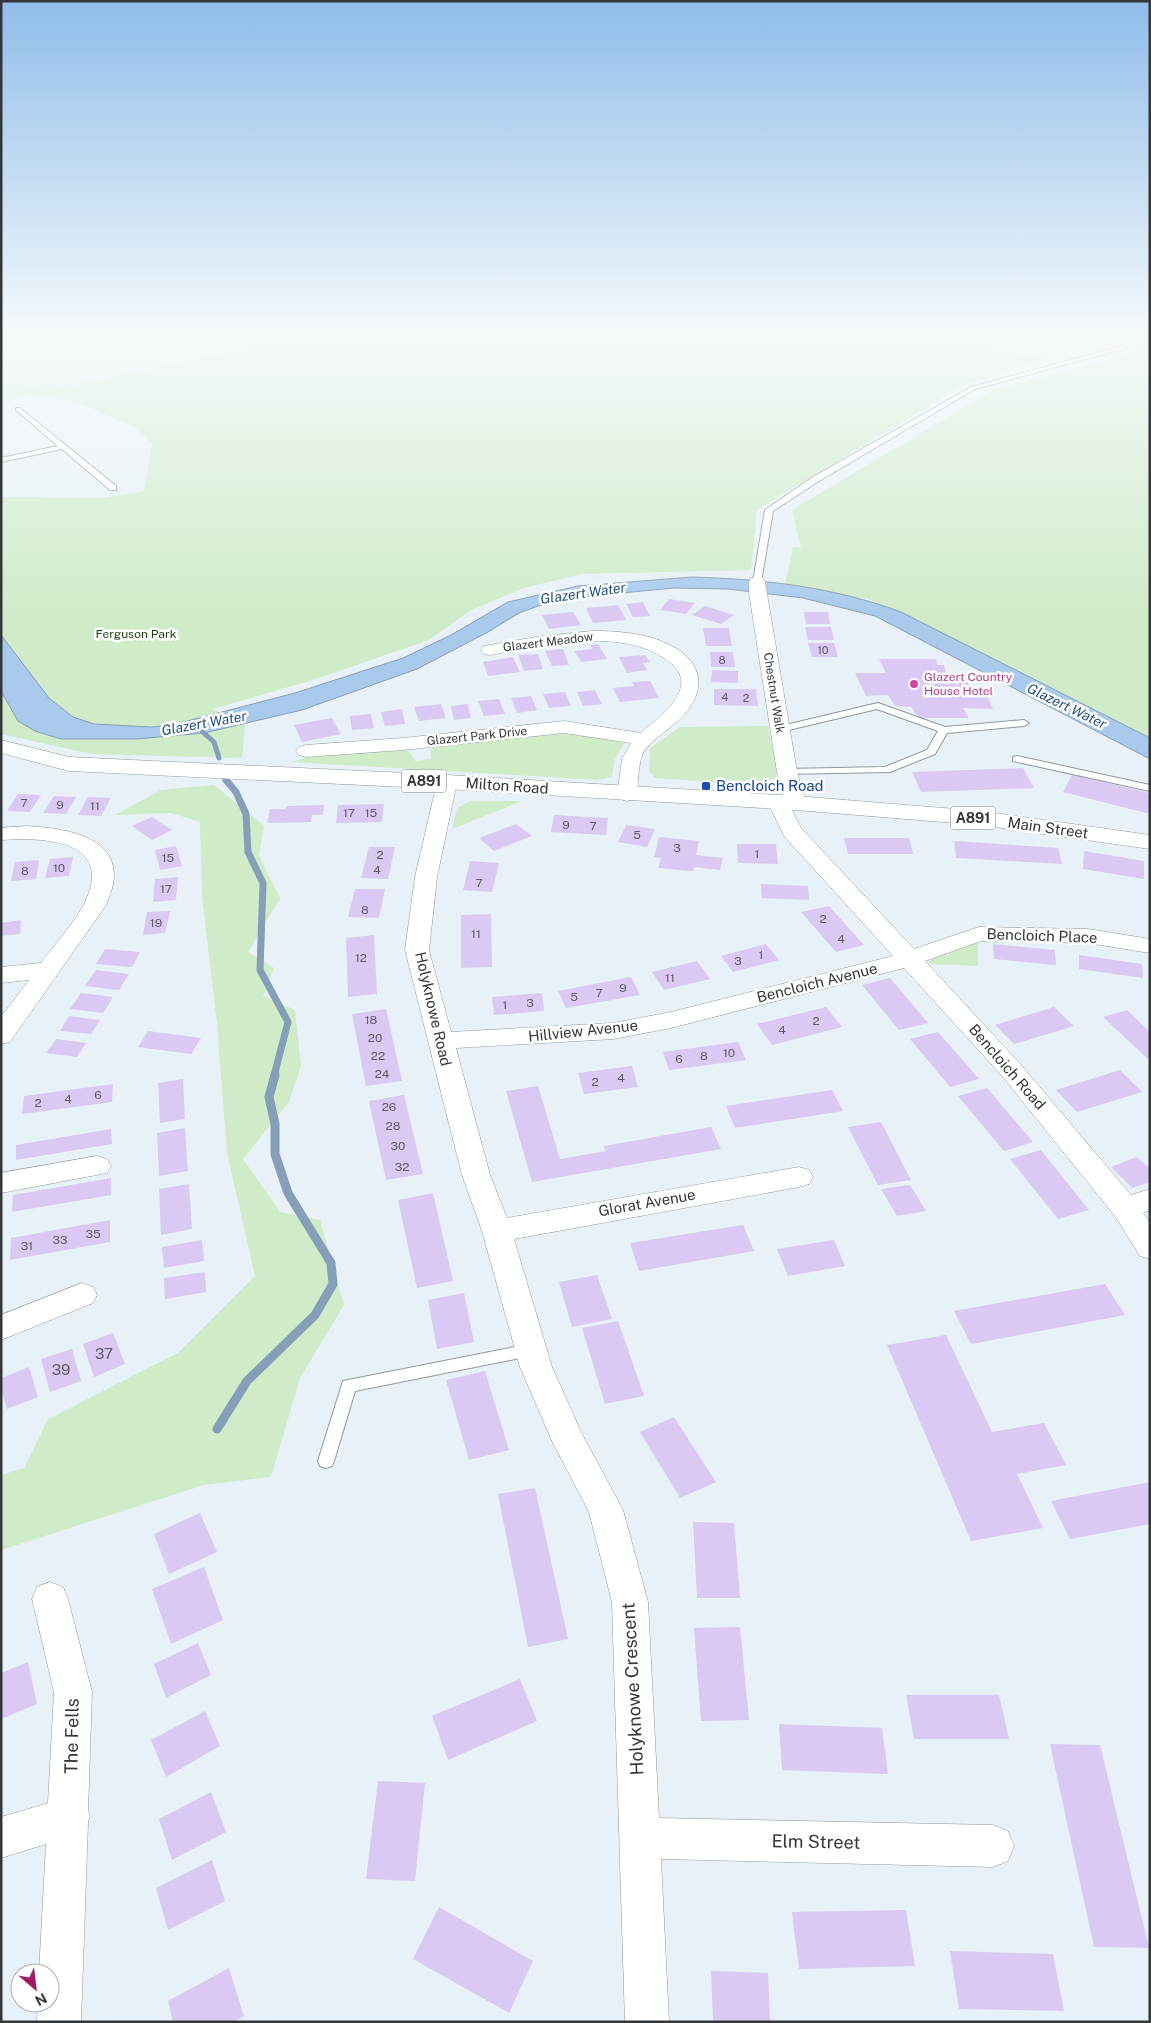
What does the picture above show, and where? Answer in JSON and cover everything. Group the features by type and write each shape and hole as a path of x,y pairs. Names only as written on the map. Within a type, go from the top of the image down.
{"main road":[{"name":"Milton Road","path":"1,746 69,764 447,782 787,803"},
{"name":"Main Street","path":"787,803 980,818 1150,842"}],"street":[{"name":"Chestnut Walk","path":"757,588 788,772 787,803"},
{"name":"Glazert Meadow","path":"490,650 525,637 607,635 652,643 673,654 691,678 690,691 677,713 634,751 627,794"},
{"name":"Glazert Park Drive","path":"306,750 418,751 494,732 564,728 601,731 646,740"},
{"name":"Holyknowe Road","path":"447,782 442,795 426,877 417,950 476,1175 497,1231"},
{"name":"Bencloich Road","path":"787,803 792,832 1137,1204 1150,1248"},
{"path":"1,834 24,832 65,838 86,844 101,863 102,882 95,905 1,1036"},
{"name":"Bencloich Place","path":"909,959 979,934 1088,936 1150,946"},
{"name":"Bencloich Avenue","path":"724,1006 909,959"},
{"path":"1,975 49,970"},
{"name":"Hillview Avenue","path":"440,1041 613,1031 671,1020 724,1006"},
{"path":"1,1183 97,1166"},
{"name":"Glorat Avenue","path":"497,1231 632,1205 799,1177"},
{"name":"Holyknowe Crescent","path":"497,1231 530,1350 569,1441 606,1510 630,1602 647,2022"},
{"path":"1,1328 82,1295"},
{"name":"The Fells","path":"50,1598 74,1692 70,1816 59,2022"},
{"path":"1,1838 70,1816"},
{"name":"Elm Street","path":"640,1838 993,1846"}],"lane":[{"path":"39,428 113,488"},
{"path":"757,588 769,510 816,479 903,428"},
{"path":"1,460 64,447"},
{"path":"102,479 116,475"},
{"path":"780,730 878,706 944,730 1024,723"},
{"path":"788,772 886,770 931,752 944,730"},
{"path":"1017,758 1150,788"},
{"path":"326,1461 349,1386 530,1350"}],"green space":[{"name":"Ferguson Park","path":"135,428 892,428 757,510 751,570 582,574 524,588 471,610 429,640 313,680 213,709 220,712 172,725 120,727 94,724 73,717 49,698 1,635 1,497 103,498 144,491 152,444"},
{"path":"929,428 1150,428 1150,738 901,612 867,599 785,584 793,547 801,548 792,510"},
{"path":"1,691 18,721 170,736 245,724 242,758 92,754 1,734"},
{"path":"768,726 776,767 776,778 744,787 715,782 655,778 649,771 650,748 680,727"},
{"path":"562,733 626,740 615,759 612,776 599,780 291,762 315,755 403,748 410,752 415,761 431,759 430,751 434,745"},
{"path":"214,785 264,826 259,856 280,898 248,952 274,968 263,996 295,1010 301,1066 289,1102 243,1159 280,1212 320,1220 344,1305 300,1378 271,1477 204,1485 1,1550 1,1475 24,1468 48,1419 178,1353 255,1276 227,1153 217,1024 202,896 200,822 171,813 115,815 161,790"},
{"path":"470,801 522,801 452,829 457,808"},
{"path":"978,938 978,966 929,964 934,953"}],"water":[{"name":"Glazert Water","path":"692,577 772,582 824,590 876,603 901,612 1150,738 1150,759 875,616 803,598 728,589 674,588 590,596 538,606 519,613 488,632 417,669 302,710 204,733 136,739 61,739 35,731 18,721 1,691 1,635 49,698 73,717 94,724 151,727 172,725 295,693 403,658 451,635 508,602 578,586"}],"building":[{"path":"669,599 695,603 686,614 660,610"},
{"path":"643,602 650,616 633,617 626,604"},
{"path":"618,605 626,620 593,623 586,608"},
{"path":"705,606 734,615 721,624 692,615"},
{"path":"573,612 581,625 549,629 542,615"},
{"path":"804,612 828,612 830,624 806,624"},
{"path":"805,627 831,627 834,640 808,640"},
{"path":"703,628 729,628 732,646 706,646"},
{"path":"808,643 834,643 838,657 812,657"},
{"path":"598,644 607,659 581,662 574,651 592,649 590,645"},
{"path":"563,649 569,665 552,666 545,651"},
{"path":"710,652 733,652 735,667 711,667"},
{"path":"538,654 543,669 524,671 518,655"},
{"path":"645,655 650,662 643,663 647,670 627,673 619,657"},
{"path":"513,657 520,672 488,676 483,662"},
{"name":"Glazert Country House Hotel","path":"879,659 936,659 937,665 944,665 947,676 966,675 971,692 986,692 993,709 963,708 969,718 919,718 911,707 895,706 888,695 866,696 855,673 886,673"},
{"path":"712,670 738,671 738,683 711,682"},
{"path":"650,681 659,698 620,702 613,688 634,686 632,682"},
{"path":"714,689 756,689 758,706 714,705"},
{"path":"595,690 602,704 583,706 577,692"},
{"path":"565,692 571,706 549,708 543,694"},
{"path":"531,696 537,710 517,713 511,698"},
{"path":"499,699 505,714 484,716 478,701"},
{"path":"441,704 446,718 419,721 414,707"},
{"path":"468,704 471,718 454,720 451,706"},
{"path":"402,709 405,724 385,726 381,712"},
{"path":"371,714 374,728 352,730 350,716"},
{"path":"332,718 341,734 302,742 294,725"},
{"path":"1023,768 1034,788 921,792 912,772"},
{"path":"1072,775 1150,793 1150,814 1063,792"},
{"path":"18,794 41,795 30,812 7,811"},
{"path":"54,796 76,797 66,814 43,813"},
{"path":"88,797 111,798 101,816 78,815"},
{"path":"384,804 382,822 336,823 338,805"},
{"path":"324,805 323,815 312,815 311,822 267,823 270,809 286,809 287,806"},
{"path":"554,815 608,818 606,835 551,832"},
{"path":"152,817 172,830 152,840 132,826"},
{"path":"516,824 532,836 494,851 479,838"},
{"path":"626,825 655,829 647,847 618,842"},
{"path":"659,837 699,841 696,855 723,858 720,870 694,867 693,871 658,868 661,858 654,857"},
{"path":"844,838 909,838 913,854 848,854"},
{"path":"954,841 1058,848 1062,864 956,858"},
{"path":"737,844 776,844 778,864 738,863"},
{"path":"176,846 182,866 160,870 155,850"},
{"path":"369,847 395,847 388,879 361,878"},
{"path":"1084,851 1144,861 1144,879 1083,869"},
{"path":"73,857 69,876 45,878 50,859"},
{"path":"39,860 36,879 11,881 15,862"},
{"path":"470,861 499,863 492,892 463,890"},
{"path":"178,877 176,900 153,902 155,879"},
{"path":"761,884 808,886 809,900 762,898"},
{"path":"355,889 385,889 379,918 348,917"},
{"path":"829,906 864,945 836,952 801,912"},
{"path":"170,911 165,933 143,935 147,912"},
{"path":"491,914 492,967 461,968 461,915"},
{"path":"21,920 20,934 1,936 1,923"},
{"path":"374,935 377,994 348,997 346,938"},
{"path":"766,944 779,960 733,972 721,956"},
{"path":"993,944 1055,950 1056,965 994,959"},
{"path":"105,949 140,952 132,967 96,964"},
{"path":"1079,955 1142,964 1143,978 1079,969"},
{"path":"697,961 710,979 664,990 652,972"},
{"path":"96,970 129,974 119,990 85,986"},
{"path":"631,977 640,995 566,1008 558,991"},
{"path":"890,978 928,1023 899,1030 862,985"},
{"path":"81,993 113,997 103,1013 70,1009"},
{"path":"542,993 544,1011 494,1015 492,997"},
{"path":"826,1007 842,1027 772,1045 757,1024"},
{"path":"1054,1007 1074,1026 1014,1044 995,1025"},
{"path":"386,1009 402,1081 366,1086 352,1014"},
{"path":"1127,1010 1150,1032 1150,1061 1103,1017"},
{"path":"69,1016 100,1020 91,1034 60,1031"},
{"path":"148,1031 201,1038 191,1054 138,1047"},
{"path":"938,1032 979,1079 950,1087 910,1039"},
{"path":"56,1039 86,1043 77,1057 46,1053"},
{"path":"738,1042 746,1060 669,1070 663,1052"},
{"path":"632,1066 638,1087 584,1094 578,1073"},
{"path":"1120,1070 1142,1092 1077,1112 1056,1090"},
{"path":"183,1079 185,1119 160,1123 158,1083"},
{"path":"113,1084 112,1102 22,1114 24,1096"},
{"path":"538,1086 560,1159 606,1151 604,1146 711,1127 721,1149 532,1182 506,1091"},
{"path":"987,1088 1033,1142 1004,1151 958,1096"},
{"path":"832,1090 843,1111 735,1128 726,1106"},
{"path":"404,1095 423,1174 386,1180 369,1101"},
{"path":"881,1122 911,1180 878,1185 848,1127"},
{"path":"185,1128 188,1171 159,1176 157,1133"},
{"path":"111,1129 112,1144 16,1160 16,1145"},
{"path":"1041,1150 1089,1210 1058,1219 1010,1159"},
{"path":"1137,1157 1150,1169 1150,1182 1132,1188 1111,1167"},
{"path":"111,1178 111,1195 12,1212 13,1195"},
{"path":"189,1184 192,1229 161,1235 159,1189"},
{"path":"910,1185 926,1211 897,1216 881,1189"},
{"path":"433,1193 453,1281 417,1288 398,1200"},
{"path":"110,1220 110,1242 10,1260 11,1238"},
{"path":"743,1225 754,1251 639,1271 630,1243"},
{"path":"202,1240 204,1261 164,1268 162,1247"},
{"path":"834,1240 845,1266 788,1276 777,1249"},
{"path":"205,1272 206,1292 165,1299 164,1278"},
{"path":"597,1275 612,1319 572,1327 559,1282"},
{"path":"1105,1284 1125,1315 971,1344 954,1311"},
{"path":"464,1293 474,1342 437,1349 428,1300"},
{"path":"618,1321 644,1396 605,1404 582,1328"},
{"path":"113,1333 125,1364 94,1377 83,1344"},
{"path":"946,1335 992,1432 1044,1423 1066,1465 1017,1474 1043,1528 971,1541 887,1345"},
{"path":"72,1349 81,1381 50,1392 41,1359"},
{"path":"29,1367 38,1397 7,1409 1,1388 1,1378"},
{"path":"485,1371 509,1450 469,1460 446,1380"},
{"path":"674,1417 716,1482 680,1498 640,1432"},
{"path":"1150,1482 1150,1524 1070,1539 1051,1501"},
{"path":"535,1488 568,1639 528,1647 498,1494"},
{"path":"200,1513 217,1552 169,1574 154,1534"},
{"path":"693,1522 734,1523 740,1598 697,1598"},
{"path":"204,1567 223,1620 171,1644 152,1589"},
{"path":"740,1627 749,1720 701,1721 694,1628"},
{"path":"198,1643 211,1675 166,1698 154,1664"},
{"path":"28,1662 37,1704 1,1719 1,1673"},
{"path":"520,1679 537,1721 448,1760 432,1716"},
{"path":"906,1695 999,1695 1009,1739 914,1739"},
{"path":"205,1711 220,1746 166,1777 151,1740"},
{"path":"779,1724 882,1728 888,1774 782,1770"},
{"path":"1050,1744 1100,1745 1149,1948 1094,1947"},
{"path":"378,1781 425,1783 415,1881 366,1879"},
{"path":"211,1792 226,1832 172,1860 159,1819"},
{"path":"212,1860 225,1901 168,1930 156,1888"},
{"path":"439,1907 533,1961 509,2013 413,1959"},
{"path":"906,1910 915,1966 799,1969 792,1912"},
{"path":"950,1951 1053,1954 1064,2011 959,2009"},
{"path":"229,1968 244,2016 233,2022 173,2022 168,2001"},
{"path":"711,1971 768,1973 770,2022 713,2022"}],"waterway":[{"name":"Glazert Water","path":"196,726 214,742 219,758"},
{"path":"226,780 236,792 246,814 248,852 263,883 260,970 288,1022 274,1076"},
{"path":"217,1429 247,1381 315,1315 333,1284 331,1263 288,1193 275,1154 275,1124 269,1097 275,1075"}],"place":[{"name":"Glazert Country House Hotel","path":"914,684"},
{"name":"Bencloich Road","path":"706,786"}]}
